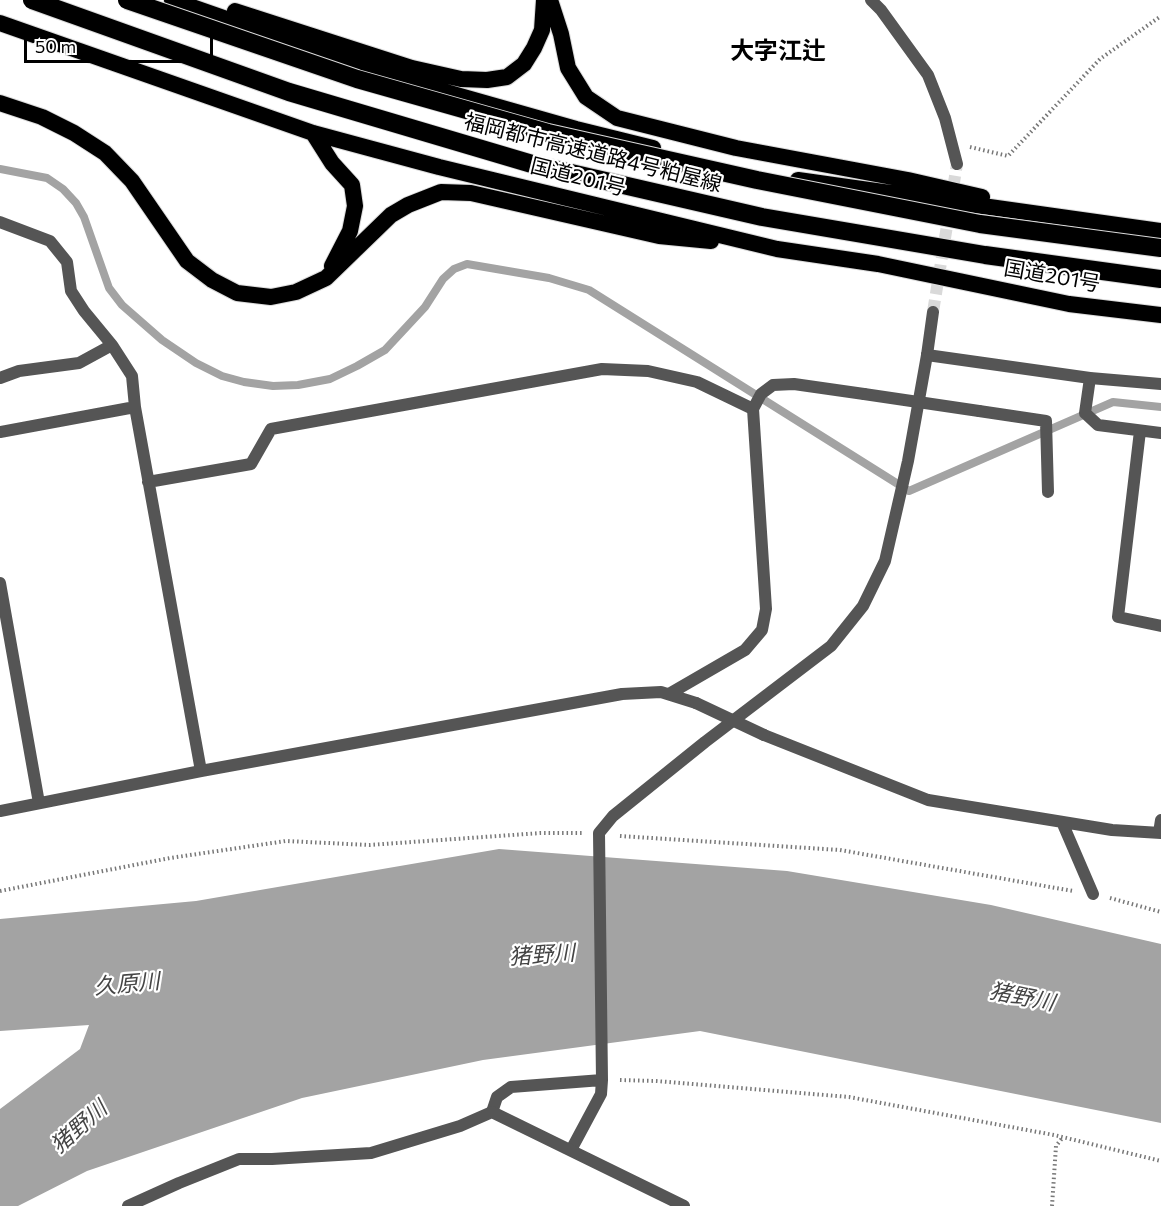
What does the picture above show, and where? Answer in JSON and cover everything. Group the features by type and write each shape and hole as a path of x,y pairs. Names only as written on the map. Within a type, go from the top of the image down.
{"highway":[{"name":"福岡都市高速道路4号粕屋線","path":"32,0 289,92 532,164 762,217 985,255 1161,279"},
{"name":"福岡都市高速道路4号粕屋線","path":"127,0 357,79 548,133 756,180 980,224 1161,248"},
{"path":"172,0 393,77 576,129 760,174 1161,231"},
{"path":"197,0 274,22 412,68 461,79 487,80 507,77 524,64 542,30 544,0"},
{"path":"550,0 561,34 568,68 586,97 617,118 736,148 908,180 1103,224"},
{"name":"国道201号","path":"0,23 313,133 439,167 777,249 878,264 1069,304 1161,315"},
{"path":"0,103 42,117 74,133 105,153 132,181 187,261 212,280 237,293 271,297 296,292 326,278 391,215 408,205 441,192 471,193 659,236 777,249"},
{"path":"313,133 332,163 352,185 355,206 350,231 326,278"}],"street":[{"path":"872,0 928,75 945,118 957,164"},
{"path":"0,222 50,241 67,262 71,291 112,345 132,376 148,482 201,771"},
{"path":"571,1150 601,1094 600,837 613,816 831,646 863,606 885,561 908,461 933,312"},
{"path":"0,378 19,371 79,363 112,345"},
{"path":"927,356 1090,378 1161,384"},
{"path":"148,482 251,464 271,429 602,369 648,371 698,382 753,409"},
{"path":"1090,378 1085,413 1098,425 1161,433"},
{"path":"669,694 745,650 762,630 766,609 753,409 760,394 773,385 794,384 1046,421 1047,492"},
{"path":"0,432 135,407"},
{"path":"1140,430 1118,617 1161,626"},
{"path":"0,583 39,803"},
{"path":"0,811 201,771 622,694 661,692 696,703 764,735 928,800 1112,830 1160,833 1161,820"},
{"path":"1062,822 1093,894"},
{"path":"128,1206 239,1159 371,1152 460,1126 492,1112 497,1097 511,1087 602,1080"},
{"path":"492,1112 684,1206"}],"path":[{"path":"952,142 1008,156 1100,59 1161,16"},
{"path":"0,891 170,858 286,841 369,845 541,833 840,850 1093,894 1161,912"},
{"path":"602,1080 656,1081 849,1097 1063,1137 1161,1161"},
{"path":"1052,1206 1056,1146 1063,1137"}],"water":[{"path":"499,849 787,871 991,905 1161,944 1161,1123 700,1031 483,1060 302,1098 87,1171 18,1206 0,1206 0,1109 80,1049 89,1025 0,1031 0,919 196,901"}],"waterway":[{"path":"0,169 47,178 63,189 76,203 84,217 109,288 122,305 162,340 196,363 222,376 244,382 273,386 298,385 330,379 357,366 385,350 425,307 443,279 454,269 467,264 549,278 589,290 909,491 1113,402 1161,407"}],"tunnel":[{"path":"933,312 957,164"}],"district":[{"name":"大字江辻","path":"778,51"}],"water label":[{"name":"猪野川","path":"542,955"},
{"name":"久原川","path":"127,984"},
{"name":"猪野川","path":"1022,997"},
{"name":"猪野川","path":"79,1127"}]}
